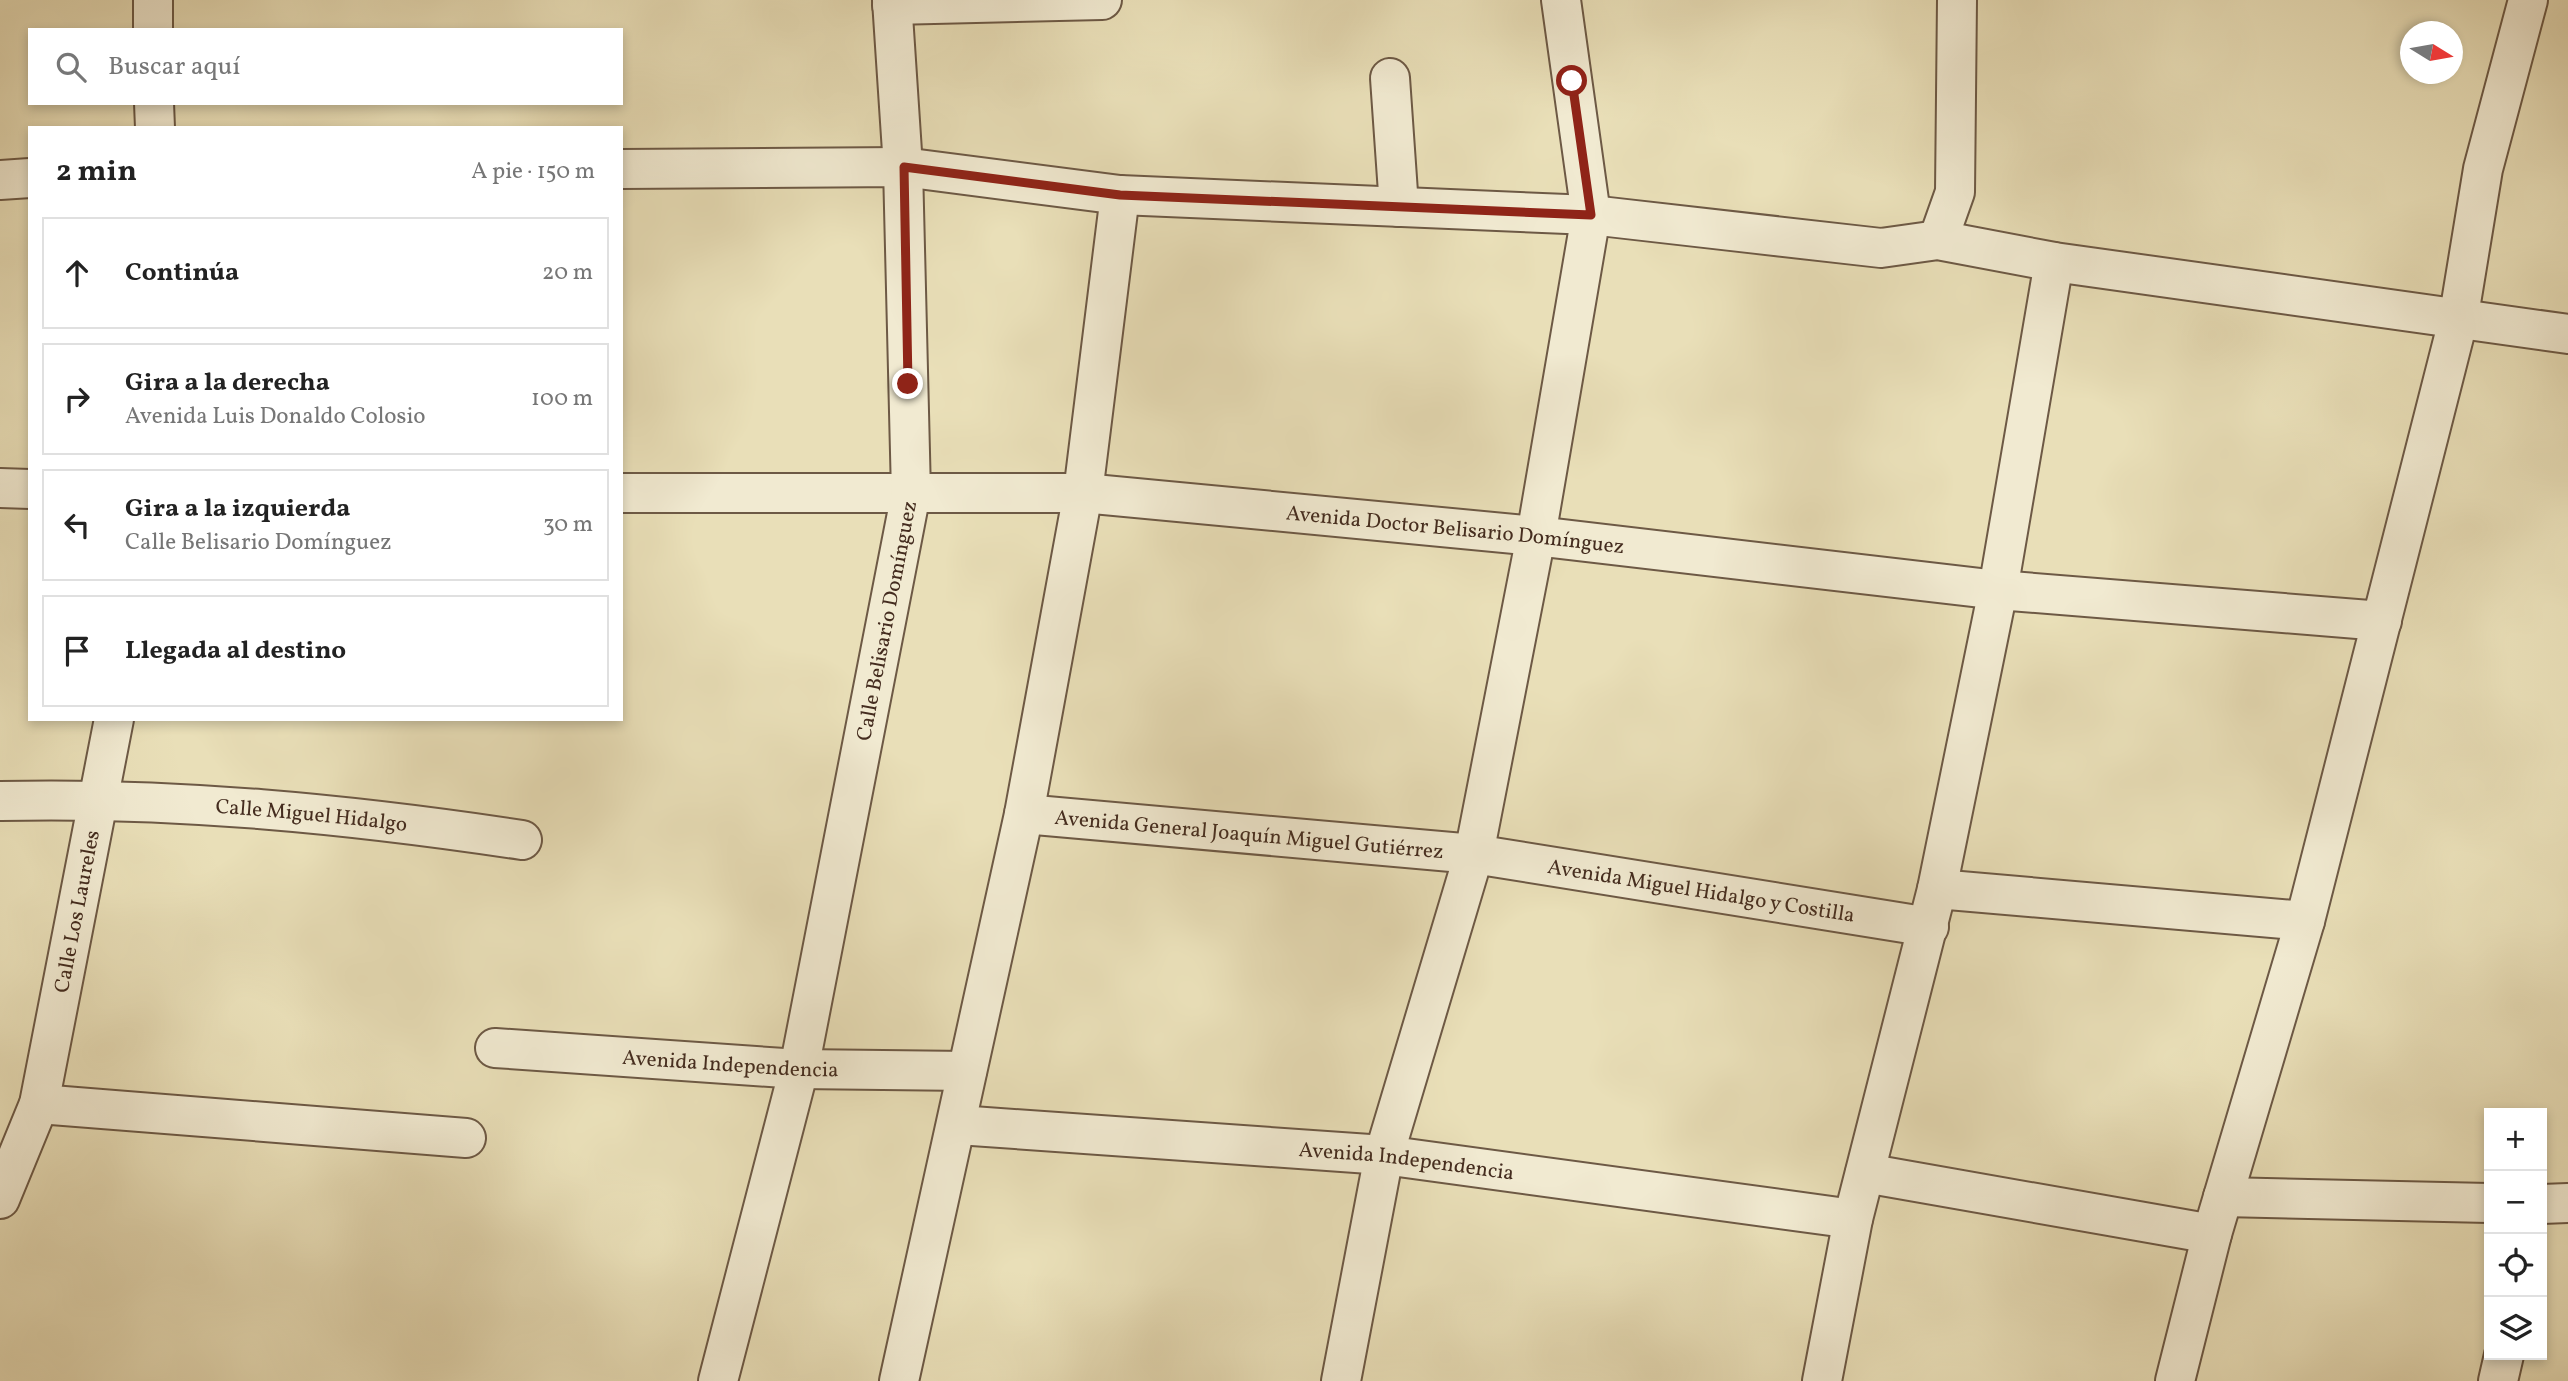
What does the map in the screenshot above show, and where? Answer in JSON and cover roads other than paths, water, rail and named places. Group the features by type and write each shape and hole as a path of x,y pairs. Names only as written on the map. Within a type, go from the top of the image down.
{"street":[{"path":"153,0 153,28"},
{"path":"892,2 1102,0"},
{"path":"1340,1381 1384,1155 1474,855 1536,536 1591,215 1562,0"},
{"path":"1938,240 1955,192 1956,0"},
{"path":"2175,1381 2212,1234 2305,921 2382,621 2458,321 2483,169 2528,0"},
{"name":"Calle Belisario Domínguez","path":"718,1381 799,1069 911,493 904,167 892,2"},
{"path":"1391,78 1399,208"},
{"path":"154,105 155,126"},
{"path":"623,169 904,167 1120,195 1591,215 1881,248 1938,240 2054,262 2458,321 2568,334"},
{"path":"0,180 28,178"},
{"path":"899,1381 958,1125 967,1071 1024,814 1083,493 1120,195"},
{"path":"1822,1381 1853,1219 1937,889 1998,590 2054,262"},
{"path":"0,488 28,489"},
{"name":"Avenida Doctor Belisario Domínguez","path":"623,492 1083,493 1536,536 1998,590 2382,621"},
{"name":"Calle Los Laureles","path":"0,1199 39,1104 114,721"},
{"name":"Calle Miguel Hidalgo","path":"0,801 98,799 380,819 522,840"},
{"name":"Avenida General Joaquín Miguel Gutiérrez","path":"1024,814 1474,855"},
{"name":"Avenida Miguel Hidalgo y Costilla","path":"1474,855 1929,927"},
{"path":"1937,889 2305,921"},
{"name":"Avenida Independencia","path":"495,1048 799,1069 967,1071"},
{"path":"39,1104 466,1138"},
{"name":"Avenida Independencia","path":"958,1125 1384,1155 1853,1219"},
{"path":"1865,1173 2212,1234"},
{"path":"2223,1197 2484,1203"},
{"path":"2547,1204 2568,1203"},
{"path":"2498,1381 2503,1360"}]}
